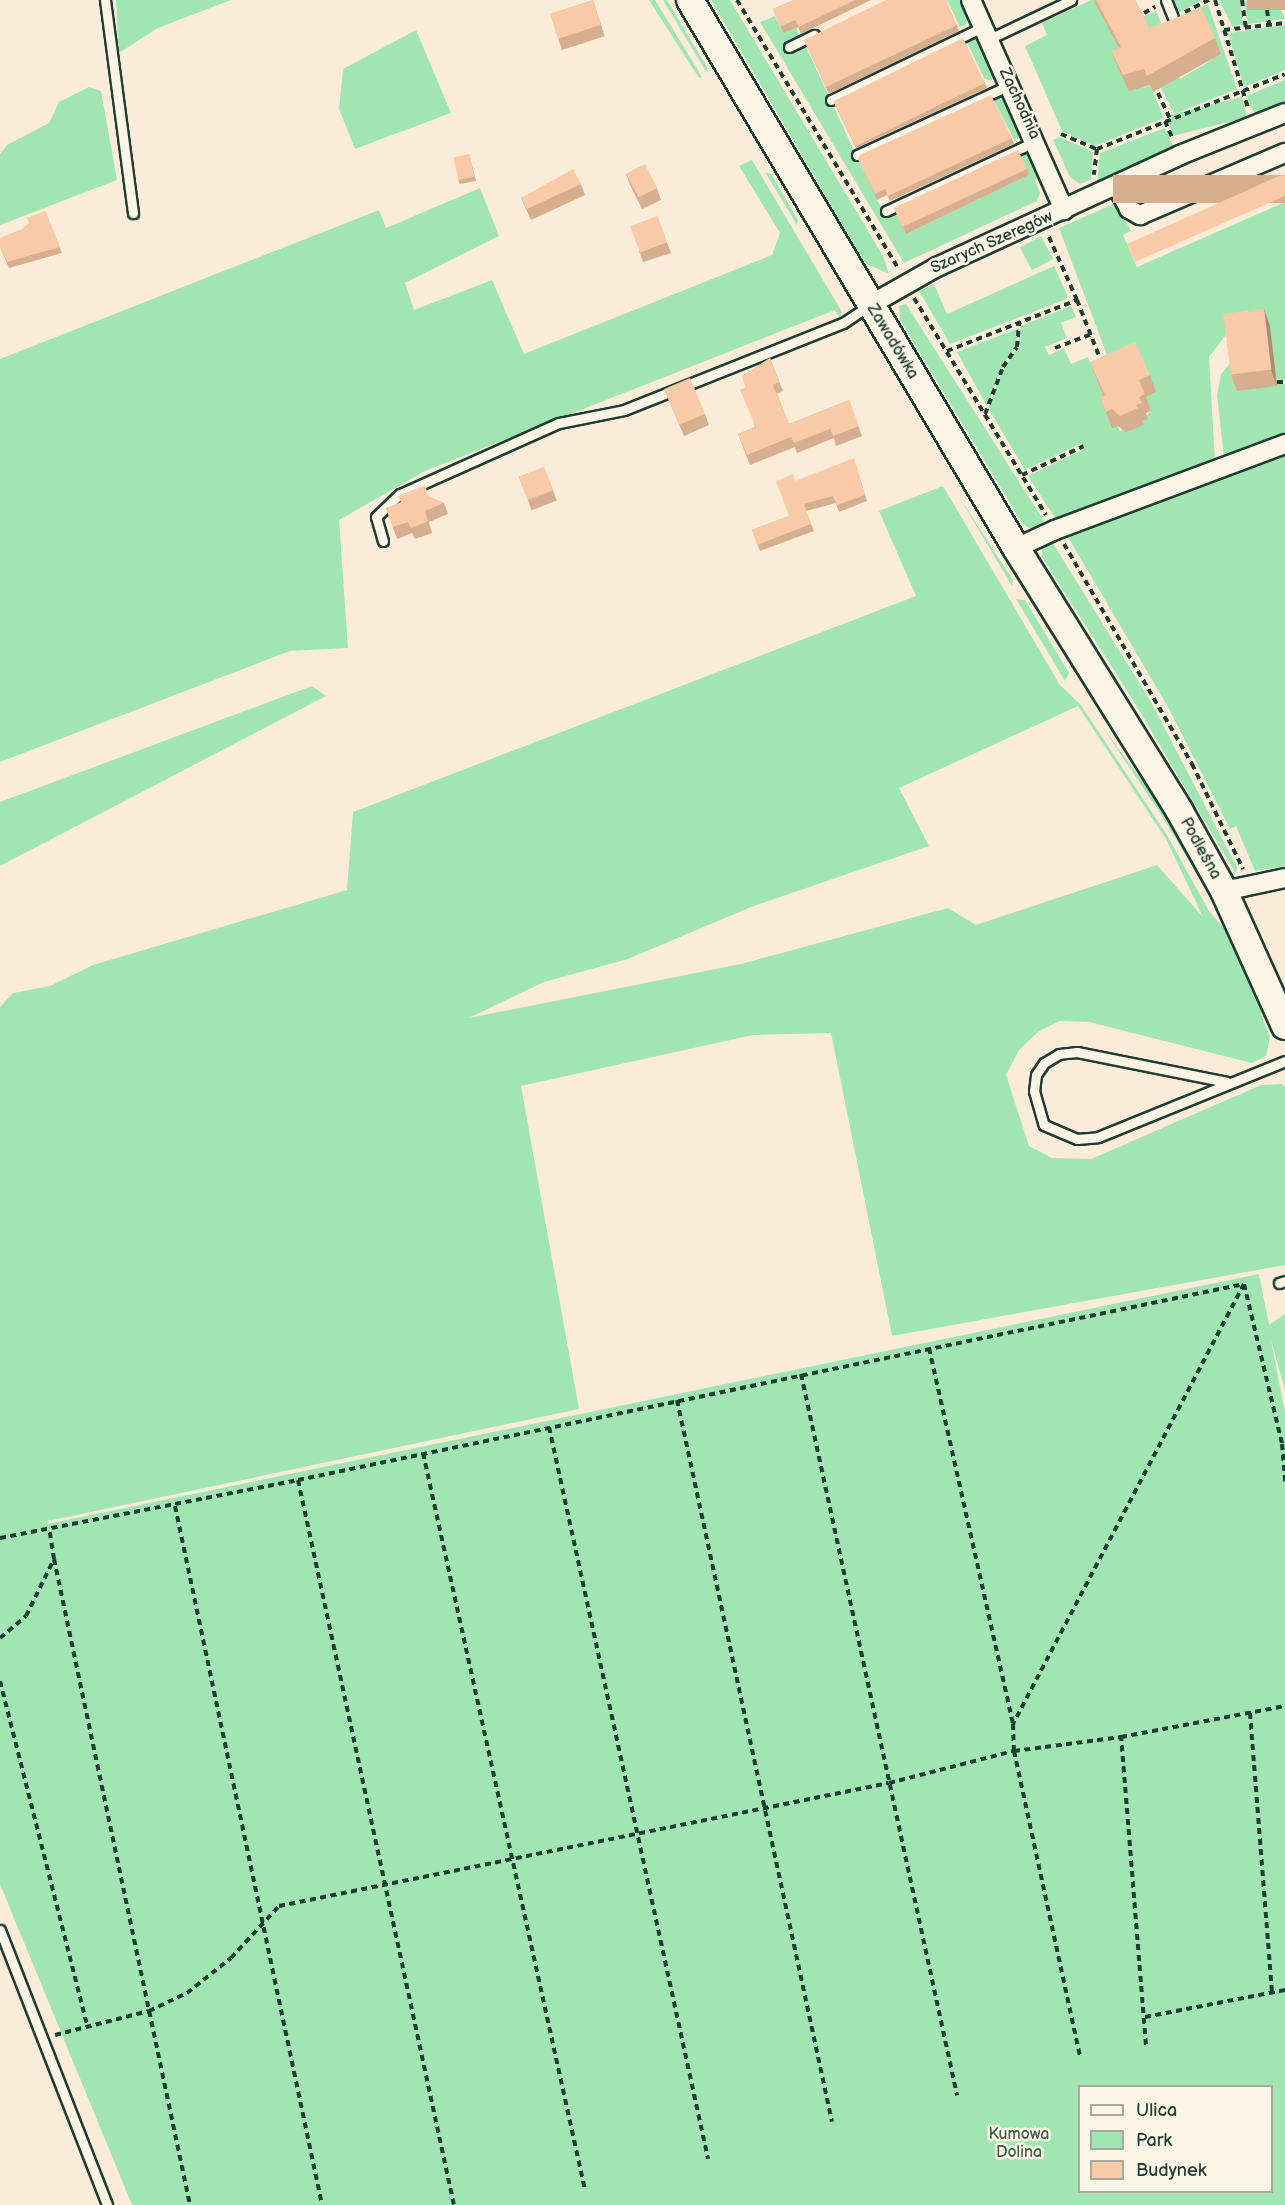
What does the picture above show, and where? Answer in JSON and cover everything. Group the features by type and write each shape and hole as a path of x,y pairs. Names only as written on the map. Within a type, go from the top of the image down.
{"main road":[{"name":"Zawadówka","path":"690,0 870,305 1098,681"},
{"name":"Podleśna","path":"1098,681 1179,810 1224,891 1285,1026"}],"street":[{"name":"Zachodnia","path":"971,0 1036,141 1064,210"},
{"name":"Szarych Szeregów","path":"870,305 905,282 1233,132 1285,113"},
{"path":"1117,186 1129,208 1140,215 1285,153"},
{"path":"1016,548 1055,530 1285,444"},
{"path":"1224,891 1285,878"}],"lane":[{"path":"105,0 133,213"},
{"path":"831,100 986,33 1071,0"},
{"path":"1166,0 1173,17"},
{"path":"789,47 822,32"},
{"path":"857,154 1010,85"},
{"path":"886,211 1036,141"},
{"path":"383,541 376,517 400,494 559,423 624,410 843,323 870,305"},
{"path":"1227,1082 1077,1052 1059,1054 1044,1063 1036,1075 1034,1091 1036,1110 1044,1125 1077,1140 1098,1137 1227,1082 1285,1061"},
{"path":"0,1930 44,2038 107,2205"}],"path":[{"path":"736,0 986,414 1192,764 1245,875"},
{"path":"1215,0 1242,91"},
{"path":"1242,0 1246,27"},
{"path":"1144,13 1156,6"},
{"path":"1267,10 1269,25"},
{"path":"1224,30 1285,23"},
{"path":"1061,134 1096,149 1285,74"},
{"path":"1158,93 1170,119"},
{"path":"1093,183 1096,149"},
{"path":"1046,231 1102,364"},
{"path":"947,351 1077,300"},
{"path":"986,414 994,386 1017,347 1019,322"},
{"path":"1054,348 1091,334"},
{"path":"1277,382 1285,382"},
{"path":"1022,475 1084,446"},
{"path":"0,1538 174,1506 549,1426 1244,1284"},
{"path":"1244,1284 1282,1444 1285,1482"},
{"path":"1013,1724 1244,1284"},
{"path":"929,1348 1013,1724 1014,1751 1080,2057"},
{"path":"801,1374 957,2095"},
{"path":"677,1400 832,2122"},
{"path":"549,1426 708,2159"},
{"path":"423,1453 585,2190"},
{"path":"298,1480 454,2205"},
{"path":"174,1506 322,2205"},
{"path":"49,1529 190,2205"},
{"path":"0,1638 26,1616 54,1559"},
{"path":"0,1681 87,2026"},
{"path":"44,2038 149,2012 187,1994 231,1958 279,1906 889,1783 1014,1751 1121,1736 1285,1706"},
{"path":"1250,1713 1272,1993"},
{"path":"1121,1736 1146,2045"},
{"path":"1145,2017 1285,1990"}],"green space":[{"path":"116,0 231,0 158,28 119,53"},
{"path":"649,0 655,0 702,77 699,78"},
{"path":"663,0 667,0 707,67 707,73"},
{"path":"711,0 730,0 883,256 889,274 865,263"},
{"path":"947,0 960,0 968,19 966,25 960,27"},
{"path":"1091,0 1116,0 1098,9 1144,88 1150,85 1164,118 1094,146 1062,131 1025,46 1047,35 1042,23"},
{"path":"1174,0 1202,0 1178,13"},
{"path":"1219,0 1240,0 1244,25 1232,26"},
{"path":"1244,0 1260,10 1281,8 1285,19 1248,24"},
{"path":"1208,4 1237,89 1174,114 1160,86 1177,73 1180,79 1213,59 1178,17"},
{"path":"1156,11 1162,25 1154,57 1140,18"},
{"path":"775,16 783,33 796,27 799,35 786,41 792,53 806,47 877,200 882,208 898,216 906,234 1029,175 1019,153 1028,149 1040,176 1035,180 1040,193 1037,201 904,263 760,22"},
{"path":"1285,25 1285,70 1244,87 1228,33"},
{"path":"416,30 451,113 355,149 339,109 343,69"},
{"path":"973,36 978,38 994,76 991,81 984,78 966,40"},
{"path":"1285,80 1285,104 1255,114 1246,96"},
{"path":"89,87 101,91 117,180 0,225 0,154 7,145 49,123 59,102"},
{"path":"1003,94 1022,135 1015,141 994,101"},
{"path":"1242,97 1247,117 1171,136 1166,116"},
{"path":"1165,128 1174,148 1097,184 1100,153"},
{"path":"1060,137 1093,152 1091,180 1080,184 1070,177 1053,140"},
{"path":"752,160 842,312 840,318 835,310 425,471 339,520 348,648 290,651 0,762 0,359 379,210 386,228 480,188 499,236 405,283 414,310 492,280 524,354 772,255 780,233 739,166"},
{"path":"765,172 771,174 798,220 797,225"},
{"path":"1285,202 1285,380 1276,379 1270,326 1229,331 1209,357 1215,461 1057,521 1028,476 1084,449 1082,443 1025,470 988,408 1004,367 1018,347 1021,326 1071,306 1076,317 1061,323 1067,338 1045,347 1049,355 1064,348 1071,364 1088,357 1120,431 1142,421 1151,411 1145,397 1156,392 1113,371 1059,228 1116,203 1131,231 1123,235 1137,267"},
{"path":"1041,236 1053,259 1032,270 1020,247"},
{"path":"1054,266 1068,297 1064,300 950,344 919,291 934,284 947,314"},
{"path":"906,304 1044,521 1041,527 1032,530 1022,523 900,320 899,306"},
{"path":"1019,328 1016,347 1002,367 987,406 957,352"},
{"path":"1233,360 1285,384 1285,436 1224,457 1217,395 1221,374"},
{"path":"1285,452 1285,866 1255,871 1236,826 1230,829 1168,707 1065,532"},
{"name":"Kumowa Dolina","path":"943,486 1060,685 1081,705 1167,835 1209,911 1238,944 1265,1012 1261,1014 1270,1037 1266,1056 1252,1063 1089,1022 1060,1021 1039,1031 1019,1050 1006,1075 1029,1146 1052,1158 1091,1159 1261,1085 1282,1084 1285,1087 1285,1265 892,1336 831,1033 753,1035 521,1086 579,1409 48,1521 47,1524 1259,1274 1269,1325 1285,1314 1285,1390 1271,1340 1285,1412 1285,2205 132,2205 0,1884 0,1007 13,993 50,986 93,965 347,890 353,812 916,596 879,511","holes":["1078,706 1166,839 1203,917 1157,865 976,925 948,908 741,964 469,1018 544,982 628,959 751,907 929,846 899,788"]},
{"path":"958,495 1013,580 1012,586"},
{"path":"1051,540 1151,702 1237,867 1236,874 1136,705 1042,557 1042,543"},
{"path":"1016,599 1025,600 1069,673 1065,681"},
{"path":"312,686 326,696 0,866 0,802"},
{"path":"1101,725 1164,810 1215,904 1160,813"}],"building":[{"path":"593,0 601,25 558,39 550,14"},
{"path":"794,0 855,0 799,27 795,20 780,27 773,9"},
{"path":"886,0 946,0 957,25 826,87 804,40"},
{"path":"1096,0 1135,0 1150,28 1201,8 1215,38 1147,76 1144,69 1123,75 1111,51 1121,47"},
{"path":"963,38 985,83 855,146 834,101"},
{"path":"991,95 1012,138 888,196 885,189 875,194 858,159 860,155"},
{"path":"1018,150 1027,169 903,227 894,208"},
{"path":"469,154 474,176 459,180 453,158"},
{"path":"645,164 657,188 639,198 626,174"},
{"path":"573,169 581,184 527,209 521,198"},
{"path":"1285,175 1285,196 1135,262 1127,244"},
{"path":"45,211 60,247 7,262 0,246 0,238 22,229 29,223 27,218"},
{"path":"657,216 667,242 640,253 630,226"},
{"path":"1264,309 1271,370 1231,375 1223,314"},
{"path":"1135,342 1150,375 1139,380 1145,394 1139,397 1142,403 1136,405 1138,408 1120,416 1112,409 1106,412 1100,397 1105,395 1090,362"},
{"path":"770,358 779,382 773,385 789,424 849,400 859,426 833,436 830,429 794,443 791,437 747,455 738,434 756,427 740,390 746,387 742,376"},
{"path":"690,378 705,414 679,425 664,389"},
{"path":"854,458 865,495 837,505 833,496 804,504 811,524 757,545 752,530 789,516 776,481 793,474 795,481"},
{"path":"544,467 553,490 528,500 519,477"},
{"path":"425,485 429,497 444,503 425,511 428,521 411,528 408,522 393,527 386,508 401,502 398,496"}]}
